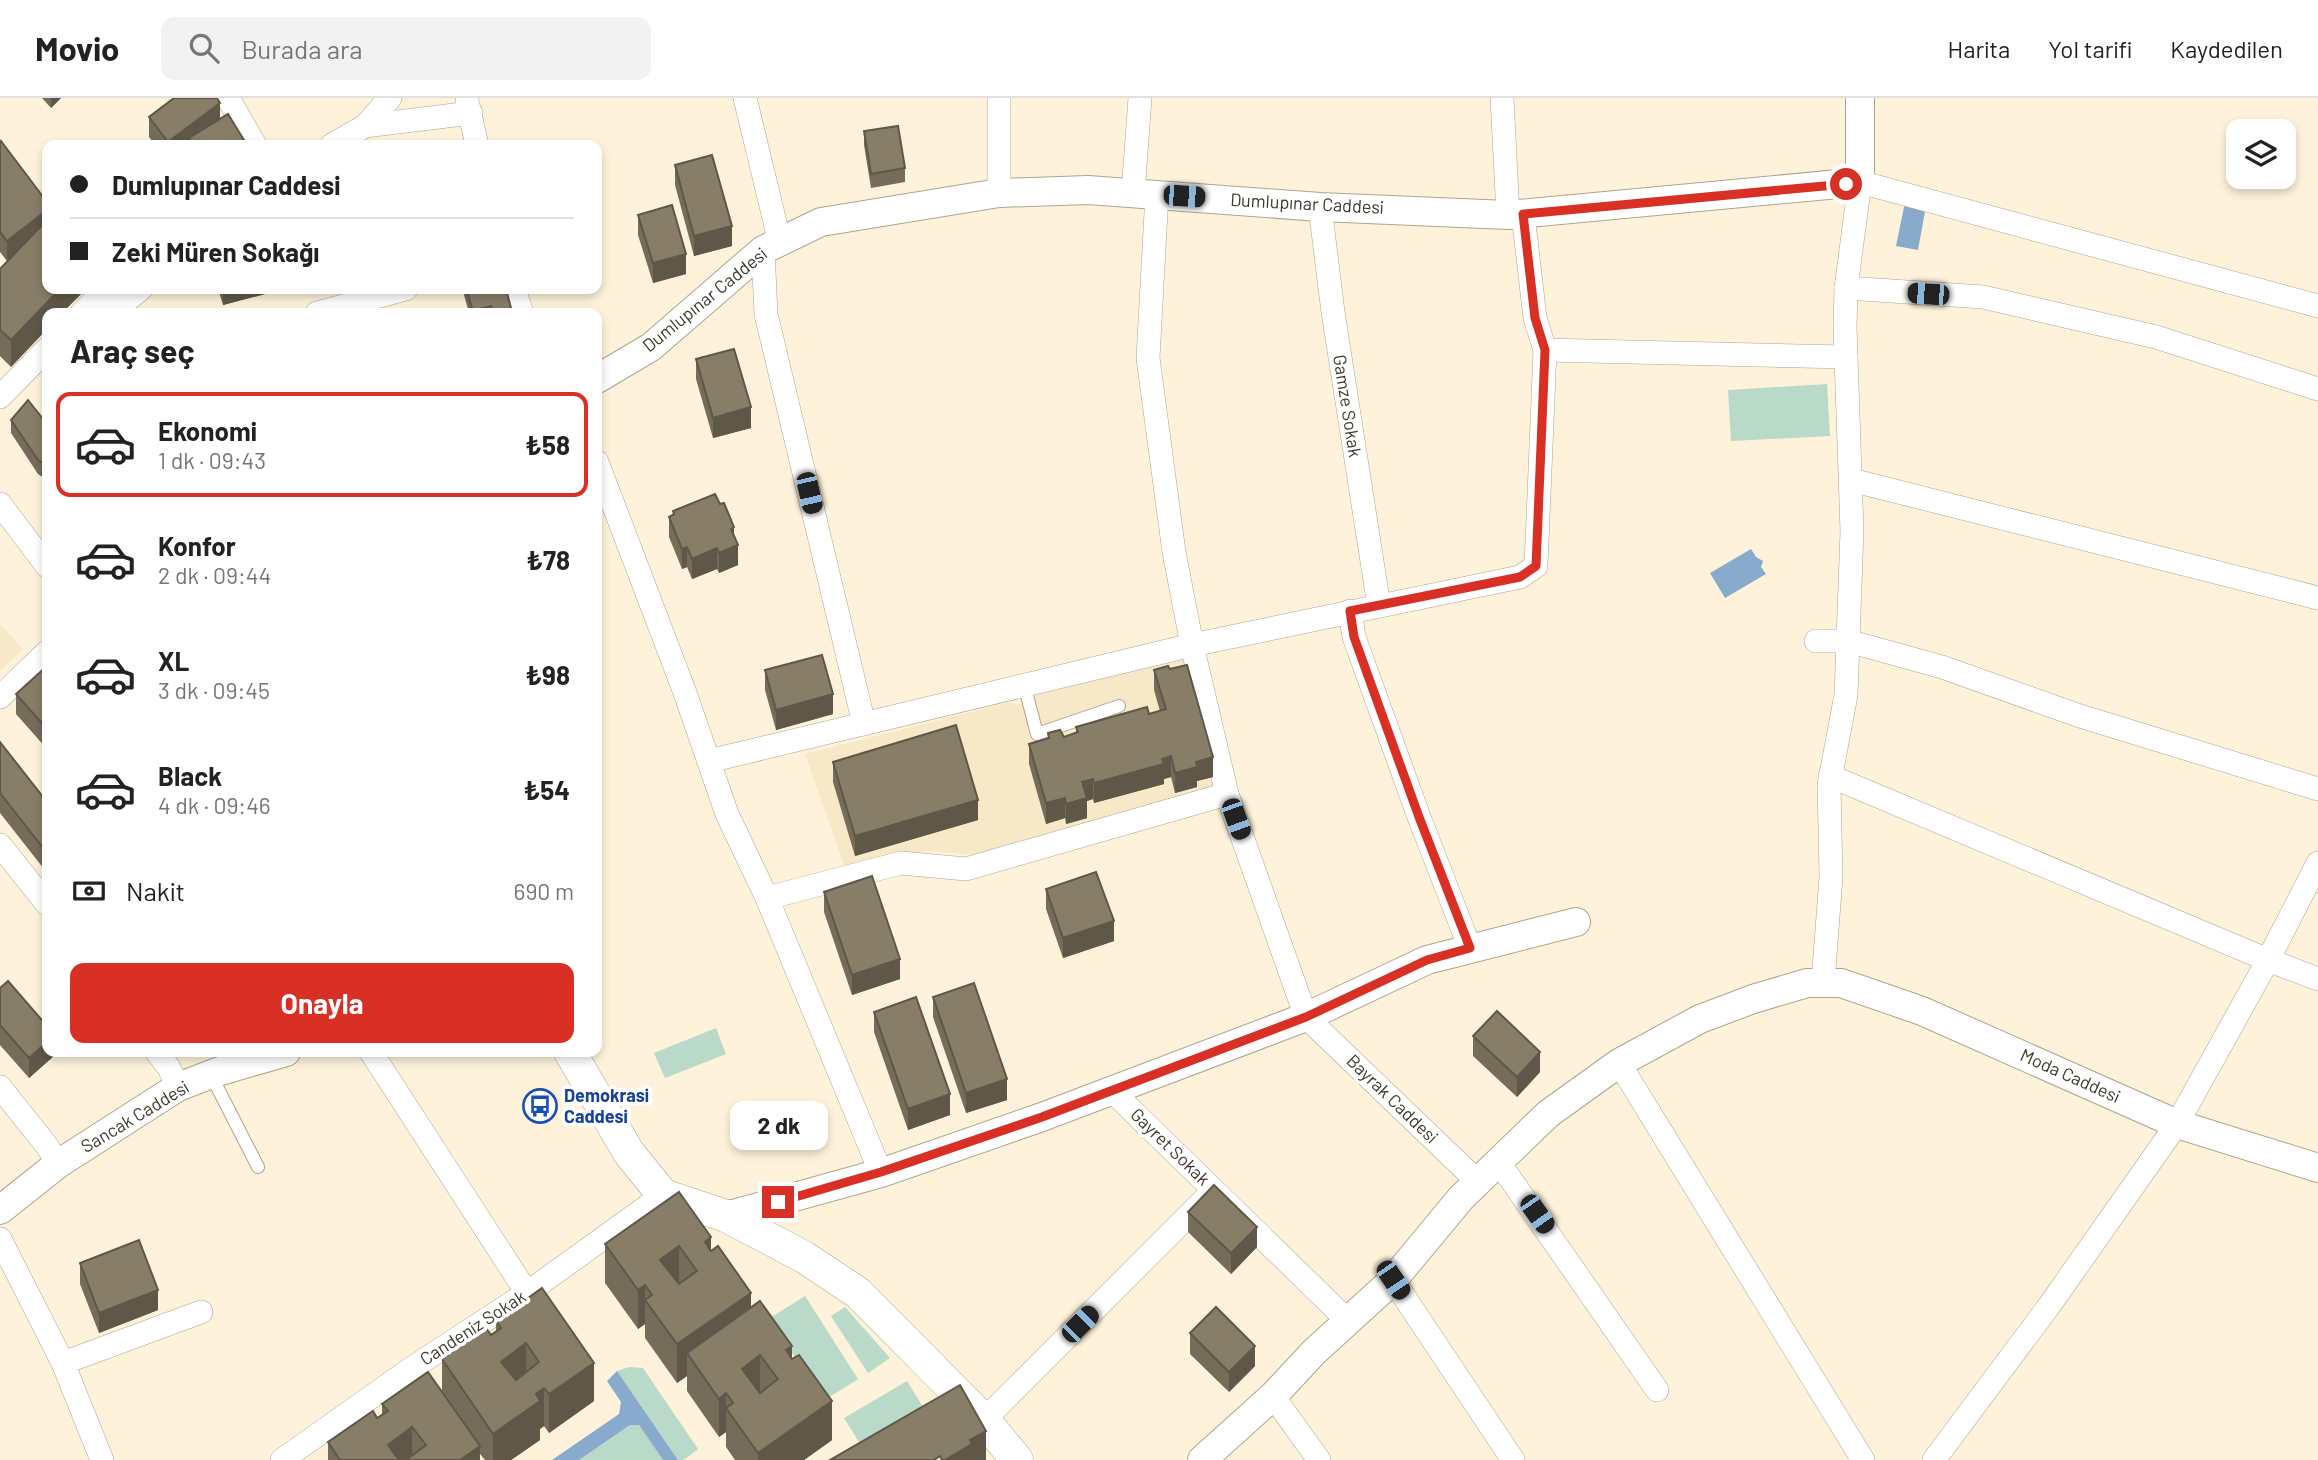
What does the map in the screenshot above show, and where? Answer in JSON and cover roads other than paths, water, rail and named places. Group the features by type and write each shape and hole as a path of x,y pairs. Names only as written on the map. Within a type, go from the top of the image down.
{"main road":[{"path":"573,1057 629,1153 663,1195 726,1216 804,1257 858,1293 984,1420 1017,1460"}],"street":[{"path":"228,98 252,140"},
{"path":"341,140 365,126 390,98"},
{"path":"745,98 771,247 766,314 864,724"},
{"path":"999,98 999,193"},
{"path":"1140,98 1148,358 1172,539 1192,645 1227,794 1306,1017"},
{"path":"709,761 1192,645 1520,577 1536,566 1545,350 1535,318 1516,214 1502,98"},
{"path":"1202,1460 1273,1396 1314,1352 1393,1280 1477,1181 1548,1114 1619,1063 1700,1019 1753,999 1807,983 1823,982 1830,877 1829,785 1846,695 1852,531 1846,288 1860,182 1859,98"},
{"path":"365,126 469,106 476,140"},
{"path":"1860,182 2318,306"},
{"name":"Dumlupınar Caddesi","path":"602,376 651,347 771,247 821,222 999,193 1088,190 1320,206 1516,214 1860,182"},
{"name":"Gamze Sokak","path":"1320,206 1335,325 1379,606"},
{"path":"1846,288 1983,297 2156,337 2318,389"},
{"path":"103,304 128,294"},
{"path":"336,308 387,294"},
{"path":"1545,350 1846,357"},
{"path":"0,397 42,354"},
{"path":"602,475 684,690 727,814 768,898 881,1172"},
{"path":"1851,480 2318,598"},
{"path":"0,504 42,559"},
{"path":"1350,611 1358,650 1470,948"},
{"path":"1816,641 1848,641 1942,667 2080,716 2318,789"},
{"path":"0,696 42,657"},
{"path":"1830,776 2318,979"},
{"path":"768,898 901,863 966,870 1227,794"},
{"path":"0,845 42,898"},
{"path":"1934,1460 2049,1306 2177,1124 2318,863"},
{"path":"726,1216 881,1172 1112,1091 1306,1017 1427,960 1576,922"},
{"name":"Moda Caddesi","path":"1823,982 1841,983 1922,1011 2177,1124 2318,1168"},
{"name":"Bayrak Caddesi","path":"1306,1017 1477,1181"},
{"path":"161,1057 178,1087"},
{"name":"Sancak Caddesi","path":"0,1210 58,1164 178,1087 270,1057"},
{"path":"374,1057 527,1293"},
{"path":"1619,1063 1863,1460"},
{"path":"0,1087 58,1164"},
{"name":"Gayret Sokak","path":"1112,1091 1348,1321"},
{"path":"1499,1161 1657,1390"},
{"path":"984,1420 1214,1190"},
{"name":"Candeniz Sokak","path":"282,1460 412,1368 527,1293 663,1195"},
{"path":"0,1239 63,1363 101,1460"},
{"path":"1393,1280 1513,1460"},
{"path":"63,1363 201,1312"},
{"path":"1273,1396 1319,1460"}],"lane":[{"path":"1024,684 1038,734 1119,706"},
{"path":"211,1075 258,1167"}],"water":[{"path":"1905,202 1926,206 1918,250 1896,246"},
{"path":"1751,549 1756,557 1763,561 1761,567 1766,574 1725,598 1710,573"},
{"path":"617,1371 678,1460 663,1460 639,1425 630,1425 579,1460 552,1460 619,1414 621,1402 607,1381"}],"place":[{"name":"Demokrasi Caddesi","path":"540,1106"}]}
